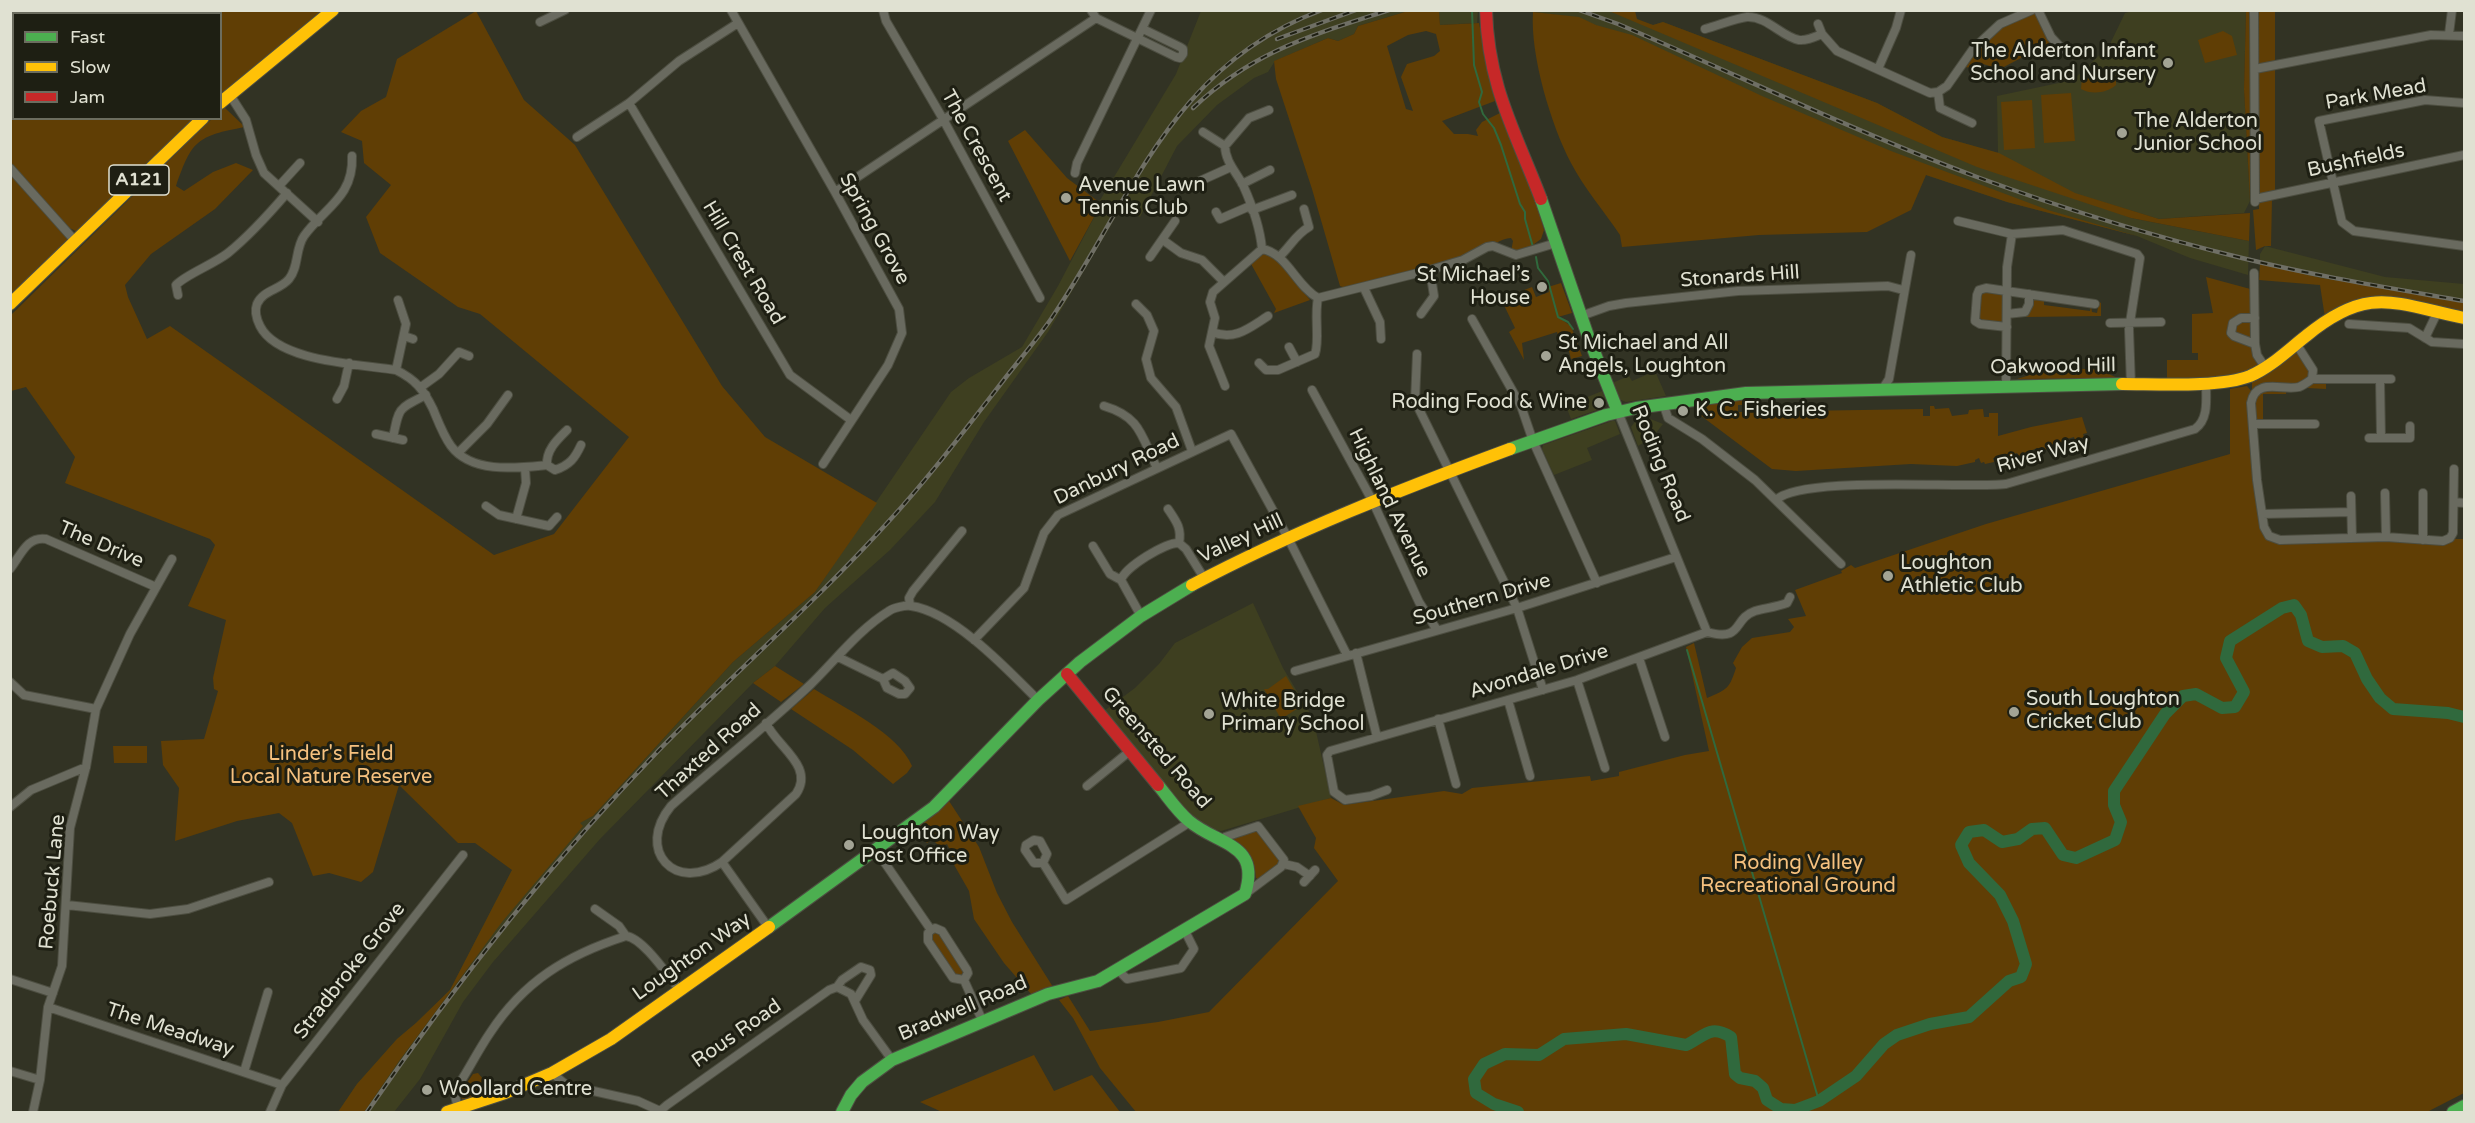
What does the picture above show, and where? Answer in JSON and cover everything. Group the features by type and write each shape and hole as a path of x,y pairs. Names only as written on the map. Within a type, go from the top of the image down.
{"main road":[{"path":"225,99 333,10"},
{"name":"Roding Road","path":"1486,10 1486,39 1498,92 1513,136 1539,192 1581,316 1618,412"},
{"name":"A121","path":"10,304 201,120"},
{"name":"Oakwood Hill","path":"1618,412 1663,403 1746,393 2131,386 2244,380 2297,345 2337,314 2365,303 2398,302 2464,318"},
{"name":"Valley Hill","path":"940,800 1038,700 1093,651 1141,616 1204,578 1288,538 1450,471 1618,412"},
{"name":"Greensted Road","path":"1067,674 1190,822 1246,858 1250,877 1245,894"},
{"name":"Loughton Way","path":"453,1110 505,1093 552,1073 611,1039 876,850 940,800"},
{"path":"1118,969 1245,894"},
{"name":"Bradwell Road","path":"842,1113 851,1094 864,1078 892,1060 1048,994 1098,981 1118,969"},
{"path":"2453,1113 2464,1106"}],"street":[{"path":"540,22 565,10"},
{"name":"Spring Grove","path":"731,10 899,309 902,333 888,365 823,464"},
{"name":"The Crescent","path":"883,10 886,21 943,119 1040,298"},
{"path":"1074,172 1151,10"},
{"path":"1878,69 1896,28 1901,10"},
{"path":"1818,24 1822,34 1838,51 1929,93 1938,92 1947,86 1973,49 2011,14 2032,10"},
{"path":"2038,10 2051,37 2062,49"},
{"path":"2254,10 2255,69 2431,35 2464,36"},
{"path":"2449,34 2452,10"},
{"path":"835,192 1093,14 1141,34"},
{"path":"1706,29 1745,17 1755,18 1779,28 1798,40 1808,40 1822,34"},
{"path":"577,137 629,103 679,61 738,23"},
{"name":"Bushfields","path":"2255,69 2255,201 2464,155"},
{"path":"1938,92 1940,108 1972,123"},
{"path":"225,99 246,120 256,155 264,172 318,222"},
{"name":"Park Mead","path":"2333,183 2319,121 2426,100 2464,104"},
{"name":"Hill Crest Road","path":"629,103 790,375 851,420"},
{"path":"1262,249 1260,227 1242,184 1231,167 1225,146 1249,118 1269,110"},
{"path":"1203,132 1225,146"},
{"path":"352,156 353,168 346,189 301,242 288,281 263,295 256,305 256,318 263,333 279,345 302,356 396,370 410,377 423,391 445,435 458,453 469,461 486,466 525,468 547,465 555,470 574,460 582,445"},
{"path":"279,186 300,163"},
{"path":"1191,185 1231,167"},
{"path":"10,168 76,242"},
{"path":"1242,184 1270,171"},
{"path":"2333,183 2342,222 2354,231 2464,246"},
{"path":"178,295 176,285 180,281 200,272 228,253 265,219 286,193"},
{"path":"1216,212 1220,219 1292,195"},
{"path":"1280,257 1290,247 1297,234 1309,227 1304,209"},
{"path":"1150,257 1175,221"},
{"path":"1958,221 2012,234 2063,230 2138,254 2140,258 2129,329 2131,386"},
{"path":"2006,388 2007,267 2012,234"},
{"path":"1163,240 1181,253 1202,261 1224,282"},
{"path":"1221,382 1209,346 1215,318 1210,302 1213,292 1262,249 1273,250 1298,278 1307,292 1318,298 1430,270 1462,260 1487,247 1493,246 1516,255 1557,243"},
{"path":"1882,390 1889,379 1911,255"},
{"path":"1421,315 1434,296 1430,270"},
{"path":"2254,273 2255,344 2257,355 2265,367"},
{"name":"Stonards Hill","path":"1581,316 1629,302 1737,291 1888,286 1904,290"},
{"path":"1364,288 1380,322 1381,339"},
{"path":"2007,327 1980,324 1975,321 1979,290 1986,288 2095,304"},
{"path":"2007,314 2025,312 2029,304 2029,294"},
{"path":"1258,363 1266,370 1278,370 1315,354 1318,346 1315,326 1318,298"},
{"path":"396,370 409,338 398,300"},
{"path":"1136,304 1147,315 1154,331 1146,359 1151,378 1176,407 1192,451"},
{"path":"2426,338 2436,313"},
{"path":"1212,332 1223,337 1235,336 1268,316"},
{"path":"2255,318 2241,318 2233,323 2231,329 2234,336 2255,344"},
{"path":"1472,319 1521,406 1533,441 1597,583"},
{"path":"2110,323 2161,322"},
{"path":"2349,324 2409,328 2432,342 2464,344"},
{"path":"2297,345 2313,370 2312,379"},
{"path":"1289,347 1297,362"},
{"path":"393,438 398,413 403,406 423,391 459,352 469,356"},
{"path":"1417,354 1415,401 1517,608 1543,690"},
{"path":"337,399 344,386 349,363"},
{"path":"2391,379 2312,379 2297,387 2268,386 2252,398 2257,480 2264,527 2269,536 2280,540 2385,537 2443,541 2450,538 2453,533 2454,469"},
{"path":"2380,379 2381,438"},
{"name":"River Way","path":"1776,500 1791,491 1876,484 1989,486 2006,484 2195,429 2200,426 2205,416 2206,383"},
{"name":"Highland Avenue","path":"1312,390 1373,502 1419,602 1437,630"},
{"path":"458,453 487,424 508,395"},
{"path":"1663,403 1668,418 1728,458 1776,500 1841,564"},
{"path":"1104,406 1119,411 1134,421 1157,468"},
{"name":"Roding Road","path":"1618,412 1707,632"},
{"path":"2253,424 2315,424"},
{"path":"2369,438 2410,438 2410,426"},
{"path":"547,465 550,450 567,430"},
{"path":"376,434 403,440"},
{"name":"Danbury Road","path":"974,640 1024,588 1044,533 1058,515 1231,434 1288,538"},
{"path":"516,519 526,483 525,468"},
{"path":"2385,493 2385,537"},
{"path":"2422,540 2423,493"},
{"path":"2351,496 2352,538"},
{"path":"2454,502 2464,503"},
{"path":"486,506 499,515 549,526 557,517"},
{"path":"1168,509 1181,532 1179,543"},
{"path":"2262,514 2351,512"},
{"path":"962,531 913,591 909,598 910,606 934,615 974,640 992,654 1038,700"},
{"path":"2453,533 2464,533"},
{"path":"1288,538 1352,654 1377,737"},
{"name":"The Drive","path":"10,569 32,540 46,539 156,587"},
{"path":"1121,580 1127,569 1168,544 1179,543 1186,549 1204,578"},
{"path":"1093,546 1110,574 1121,580 1141,616"},
{"name":"Southern Drive","path":"1295,671 1517,608 1676,557"},
{"name":"Roebuck Lane","path":"33,1113 40,1080 48,1007 62,966 70,828 86,767 96,709 122,649 172,559"},
{"path":"1707,632 1723,636 1734,632 1751,613 1787,603 1790,597"},
{"name":"Thaxted Road","path":"722,862 702,873 684,873 676,870 667,865 661,856 656,838 657,826 671,806 808,687 890,609 910,606"},
{"name":"Avondale Drive","path":"1387,790 1371,796 1345,800 1334,792 1327,755 1336,748 1577,680 1707,632"},
{"path":"838,657 883,679"},
{"path":"1639,658 1665,737"},
{"path":"1577,680 1605,768"},
{"path":"10,682 24,695 96,709"},
{"path":"1508,700 1530,776"},
{"path":"1438,719 1456,784"},
{"path":"766,723 770,732 800,767 802,784 796,794 722,862 768,927"},
{"path":"1087,786 1130,751"},
{"path":"10,807 31,790 86,767"},
{"path":"1043,863 1063,903 1190,822"},
{"path":"1222,841 1225,837 1258,826 1284,860 1284,864"},
{"path":"876,850 931,930"},
{"name":"Stradbroke Grove","path":"270,1113 282,1085 463,855"},
{"path":"1284,864 1297,867 1310,876"},
{"path":"1245,894 1284,864"},
{"path":"67,905 150,914 160,913 188,909 269,882"},
{"path":"596,909 619,926 626,936 635,939 679,989"},
{"path":"935,928 942,932 967,970 968,974 964,980 953,978 928,941 928,933 931,930 935,928"},
{"path":"1118,969 1128,979 1181,968 1194,949 1184,929"},
{"path":"453,1110 454,1092 489,1035 516,1000 552,968 585,951 626,936"},
{"name":"Rous Road","path":"659,1112 829,990 837,987 842,980 861,967 870,970 871,975 855,1001"},
{"path":"10,979 53,993"},
{"path":"964,980 983,1022"},
{"path":"837,987 851,994 863,1020 892,1060"},
{"path":"244,1072 268,992"},
{"name":"The Meadway","path":"48,1007 282,1085"},
{"path":"10,1071 40,1080"},
{"path":"552,1073 571,1086 638,1101 659,1112"}],"shaded area":[{"path":"2137,10 2246,11 2244,89 2250,201 2244,213 2159,219 2082,196 2131,218 2249,241 2248,275 2190,258 2137,236 2007,202 1926,175 1579,18 1533,12 1490,11 1610,11 1653,25 1663,22 1877,103 1942,137 1998,153 1997,96 2073,80 2109,46 2125,13"},
{"path":"1201,11 1408,11 1358,26 1354,34 1338,41 1328,38 1275,61 1268,72 1254,78 1217,105 1177,146 1140,217 1121,208 1048,332 984,422 935,502 890,550 825,608 775,666 753,683 600,839 493,962 463,1002 420,1079 394,1112 338,1112 357,1084 397,1039 450,990 512,870 579,823 593,816 733,662 815,592 951,392 969,378 1022,347 1058,286 1100,206 1099,202 1176,74"},
{"path":"1439,11 1478,11 1477,23 1440,25"},
{"path":"2265,246 2385,277 2464,284 2464,312 2321,285 2260,277 2260,254"},
{"path":"1655,371 1666,396 1626,402 1616,394 1612,383 1629,376 1632,381"},
{"path":"1602,391 1606,402 1603,408 1571,419 1566,406"},
{"path":"1643,416 1663,424 1652,438 1638,446 1631,427 1637,419"},
{"path":"1615,421 1620,434 1587,448 1592,460 1554,475 1542,449 1543,445"},
{"name":"White Bridge Primary School","path":"1253,603 1283,668 1313,718 1331,798 1221,831 1214,830 1190,815 1104,711 1135,688 1159,664 1175,643"}],"green space":[{"path":"10,11 328,11 222,98 222,12 12,12 12,120 198,120 82,229 76,231 67,227 11,164"},
{"name":"Linder's Field Local Nature Reserve","path":"476,11 524,100 575,145 722,386 765,437 877,503 815,592 733,662 593,816 580,823 583,826 502,922 364,1112 338,1112 357,1084 397,1039 450,990 512,870 475,843 458,843 399,785 373,872 361,882 329,873 313,876 292,823 279,813 237,821 175,841 179,788 163,765 161,741 204,739 218,691 214,689 213,678 226,620 188,606 215,545 210,539 65,483 75,457 26,387 11,391 11,315 205,125 211,120 222,120 224,107 245,127 206,137 198,143 192,149 176,186 184,191 213,172 236,163 253,170 215,209 151,254 125,285 147,339 170,326 494,555 554,534 629,437 480,314 458,307 380,253 366,217 391,185 364,163 362,141 341,132 361,111 386,97 397,59"},
{"path":"1408,11 1439,11 1440,25 1479,23 1495,101 1442,121 1454,134 1478,136 1476,130 1482,122 1500,113 1537,203 1544,230 1541,239 1522,253 1511,252 1513,241 1507,238 1477,254 1445,266 1345,288 1340,286 1312,189 1276,79 1274,61 1328,38 1338,41 1354,34 1358,26","holes":["1426,31 1436,34 1440,51 1434,56 1407,64 1401,77 1413,111 1406,109 1387,46 1408,35"]},
{"path":"1609,11 1635,11 1637,19 1653,25 1663,22 1877,103 1942,137 1999,153 2075,193 2159,219 2250,213 2249,241 2131,218 1977,167"},
{"path":"2038,11 2051,37 2047,48 2029,49 2021,58 2000,69 1983,64 1978,68 1961,67 2000,24"},
{"path":"2246,11 2275,11 2275,194 2250,201 2244,89"},
{"path":"1533,12 1579,17 1596,25 1632,35 1762,96 1891,151 2048,210 2137,236 2007,202 1926,175 1911,210 1867,232 1759,235 1622,247 1620,235 1576,172 1556,129 1538,69"},
{"path":"2223,31 2232,36 2237,55 2205,63 2198,40"},
{"path":"2108,71 2116,76 2116,85 2112,88 2095,92 2081,89 2082,78"},
{"path":"2071,93 2075,141 2044,143 2041,95"},
{"path":"2032,100 2035,148 2004,150 2001,102"},
{"name":"Avenue Lawn Tennis Club","path":"1025,130 1067,178 1099,202 1100,206 1070,261 1008,141"},
{"path":"11,175 68,238 68,241 11,299"},
{"path":"2272,199 2271,246 2256,250 2253,210 2259,209 2259,202"},
{"path":"1265,251 1275,257 1310,300 1274,313 1276,309 1250,262"},
{"path":"2260,264 2321,278 2464,300 2464,318 2378,301 2325,318 2320,285 2259,280"},
{"path":"2206,277 2254,290 2254,317 2233,323 2255,318 2261,364 2255,373 2167,384 2167,360 2198,360 2198,353 2192,353 2192,314 2213,313"},
{"path":"1561,283 1572,313 1558,317 1571,326 1582,356 1571,359 1565,336 1559,338 1557,332 1522,343 1524,360 1509,332 1515,328 1501,299 1532,287 1536,297 1549,292 1548,287"},
{"path":"1987,291 2004,295 2005,304 2002,306 2002,314 2005,320 2001,323 1980,318 1978,310 1980,296"},
{"path":"2032,299 2044,299 2044,305 2090,311 2091,305 2092,312 2097,313 2099,302 2101,303 2101,316 2026,317 2023,315"},
{"name":"Roding Valley Recreational Ground","path":"2297,345 2308,361 2312,378 2326,378 2326,389 2287,387 2286,394 2263,394 2263,424 2253,424 2261,524 2271,538 2464,539 2464,1093 2427,1112 1136,1112 1100,1068 1073,1018 1059,1000 1068,996 1090,1031 1158,1022 1209,1012 1338,881 1314,848 1316,838 1298,806 1331,798 1344,805 1444,791 1462,794 1472,788 1590,776 1591,781 1619,776 1619,772 1709,751 1686,647 1694,643 1707,698 1724,690 1729,684 1736,668 1733,663 1742,647 1752,638 1790,632 1794,627 1788,619 1806,616 1795,590 1842,573 1841,571 1851,565 1855,568 1986,524 2230,454 2230,389 2247,386 2252,392 2252,376"},
{"path":"2071,368 2099,370 2118,378 2017,379 2046,370"},
{"path":"1744,400 1744,405 1738,405 1738,412 1923,409 1923,416 1930,416 1930,406 1934,406 1935,409 1949,408 1952,416 1968,414 1969,410 1983,409 1984,417 1989,417 1989,413 1998,413 1998,436 2082,417 2087,433 2083,434 2084,437 2075,440 2074,437 2063,440 2064,443 2046,446 2047,449 2038,451 2037,448 2019,456 2017,453 2010,455 2011,459 2003,461 1993,458 1994,462 1985,464 1981,463 1979,458 1975,462 1957,466 1911,464 1796,471 1772,469 1696,412 1700,405"},
{"path":"775,666 804,684 781,702 753,683"},
{"path":"1286,676 1303,705 1281,719 1264,689 1268,689"},
{"path":"814,689 883,732 905,754 912,766 907,773 893,784 853,750 791,709"},
{"path":"113,746 147,746 147,763 114,763"},
{"path":"949,801 979,847 997,893 1012,922 1053,987 1032,995 1004,963 974,919 969,891 953,863 947,844 940,847 932,839 927,843 915,829"},
{"path":"1259,829 1280,858 1281,863 1259,880 1256,878 1250,855 1231,840 1233,836"},
{"path":"934,932 939,933 964,969 961,977 955,975 932,940"},
{"path":"1034,1055 1054,1091 1092,1075 1120,1112 942,1112 920,1102"},
{"path":"478,1073 488,1085 488,1092 466,1100 462,1099 460,1093 473,1074"}],"waterway":[{"path":"1472,10 1474,65 1482,92 1479,102 1483,114 1494,128 1501,145 1520,204 1525,212 1533,247"},
{"path":"1536,257 1538,268 1548,281 1558,317 1568,322 1573,329"},
{"path":"1518,1112 1494,1104 1476,1093 1474,1079 1484,1064 1505,1054 1539,1055 1564,1039 1626,1034 1686,1045 1713,1031 1724,1033 1731,1037 1735,1074 1740,1078 1755,1081 1763,1088 1767,1100 1781,1109 1795,1110 1819,1101 1856,1076 1884,1044 1897,1035 1930,1024 1969,1017 2009,981 2021,977 2026,964 2013,921 2000,895 1969,863 1961,845 1969,832 1984,830 2002,842 2018,839 2032,829 2045,828 2063,855 2076,858 2115,840 2121,822 2114,805 2114,791 2165,714 2183,696 2196,694 2222,708 2235,707 2244,692 2226,658 2230,641 2282,608 2294,605 2301,615 2308,641 2322,647 2343,646 2355,653 2367,679 2380,698 2393,709 2448,713 2464,717"},
{"path":"1687,650 1819,1101"}],"railway":[{"path":"367,1112 470,971 580,836 659,750 862,551 905,504 1051,319 1133,182 1191,100 1227,65 1270,34 1322,10"},
{"path":"1277,39 1356,10"},
{"path":"1193,108 1215,88 1261,59 1309,37 1389,10"},
{"path":"1579,10 1618,24 1931,160 2075,211 2208,250 2353,281 2464,301"}],"traffic: fast":[{"path":"1541,199 1588,336 1618,412"},
{"path":"1510,449 1606,415 1636,408 1746,393 2122,384"},
{"path":"769,927 934,807 1038,700 1080,662 1141,616 1192,585"},
{"path":"842,1112 851,1095 862,1082 892,1060 1048,994 1098,981 1245,894 1248,877 1247,865 1242,855 1189,821 1158,785"},
{"path":"2453,1112 2464,1106"}],"traffic: slow":[{"path":"222,101 333,10"},
{"path":"10,304 201,120"},
{"path":"2122,384 2205,384 2250,376 2272,363 2328,320 2365,304 2382,302 2399,304 2464,318"},
{"path":"1192,585 1349,512 1510,449"},
{"path":"447,1112 505,1093 552,1073 611,1039 769,927"}],"traffic: jam":[{"path":"1486,10 1488,37 1497,85 1541,199"},
{"path":"1067,674 1158,785"}],"place":[{"name":"The Alderton Infant School and Nursery","path":"2168,63"},
{"name":"The Alderton Junior School","path":"2122,133"},
{"name":"Avenue Lawn Tennis Club","path":"1066,198"},
{"name":"St Michael’s House","path":"1542,287"},
{"name":"St Michael and All Angels, Loughton","path":"1546,356"},
{"name":"Roding Food & Wine","path":"1599,403"},
{"name":"K. C. Fisheries","path":"1683,411"},
{"name":"Loughton Athletic Club","path":"1888,576"},
{"name":"South Loughton Cricket Club","path":"2014,712"},
{"name":"White Bridge Primary School","path":"1209,714"},
{"name":"Loughton Way Post Office","path":"849,845"},
{"name":"Woollard Centre","path":"427,1090"}]}
